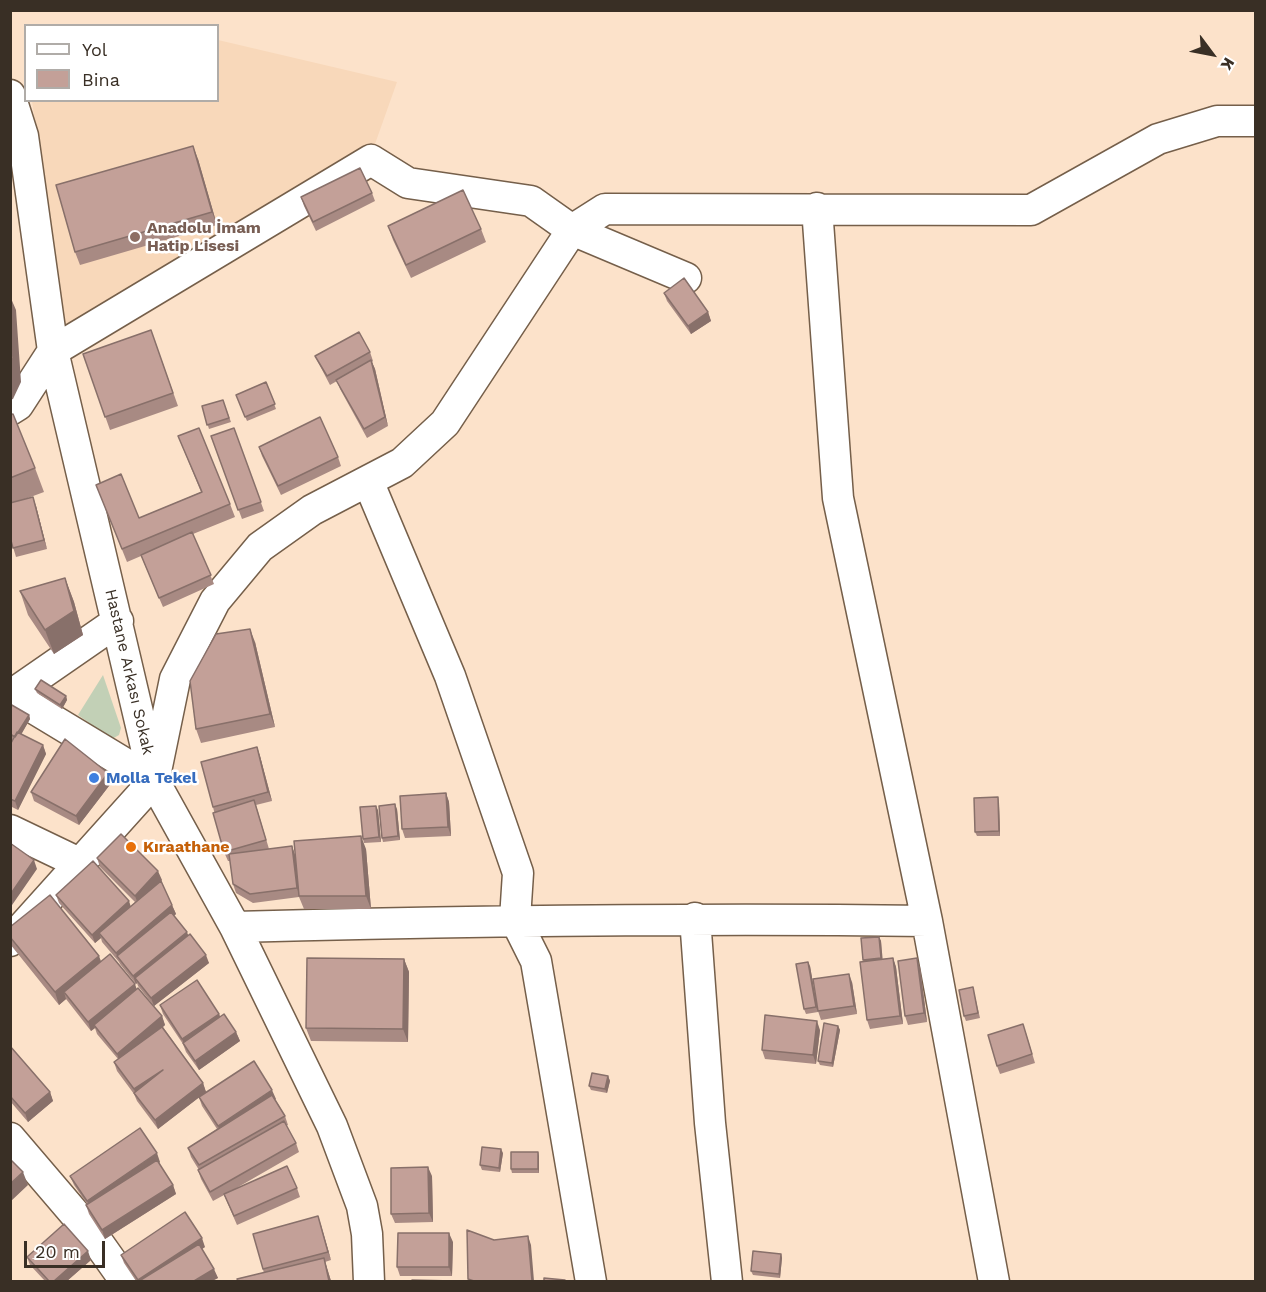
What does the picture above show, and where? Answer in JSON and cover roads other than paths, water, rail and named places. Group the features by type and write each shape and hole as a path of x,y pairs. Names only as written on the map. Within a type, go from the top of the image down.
{"street":[{"name":"Hastane Arkası Sokak","path":"10,95 23,136 53,351 154,781 235,927 304,1066 350,1168 362,1206 367,1234 369,1281"},
{"path":"10,941 154,781 175,679 215,601 260,547 312,510 402,463 445,423 572,230 605,208 817,207 1031,210 1158,139 1217,121 1256,121"},
{"path":"10,410 18,405 53,351 371,160 408,183 531,201 572,230 686,279"},
{"path":"817,207 838,498 927,921 994,1281"},
{"path":"368,481 450,676 518,873 515,920 536,961 591,1281"},
{"path":"118,621 11,694 154,781"},
{"path":"10,830 81,864"},
{"path":"235,927 695,918 927,921"},
{"path":"695,918 710,1123 727,1281"},
{"path":"10,1137 92,1234 126,1281"}],"place":[{"name":"Anadolu İmam Hatip Lisesi","path":"135,237"},
{"name":"Molla Tekel","path":"94,778"},
{"name":"Kıraathane","path":"131,847"}]}
